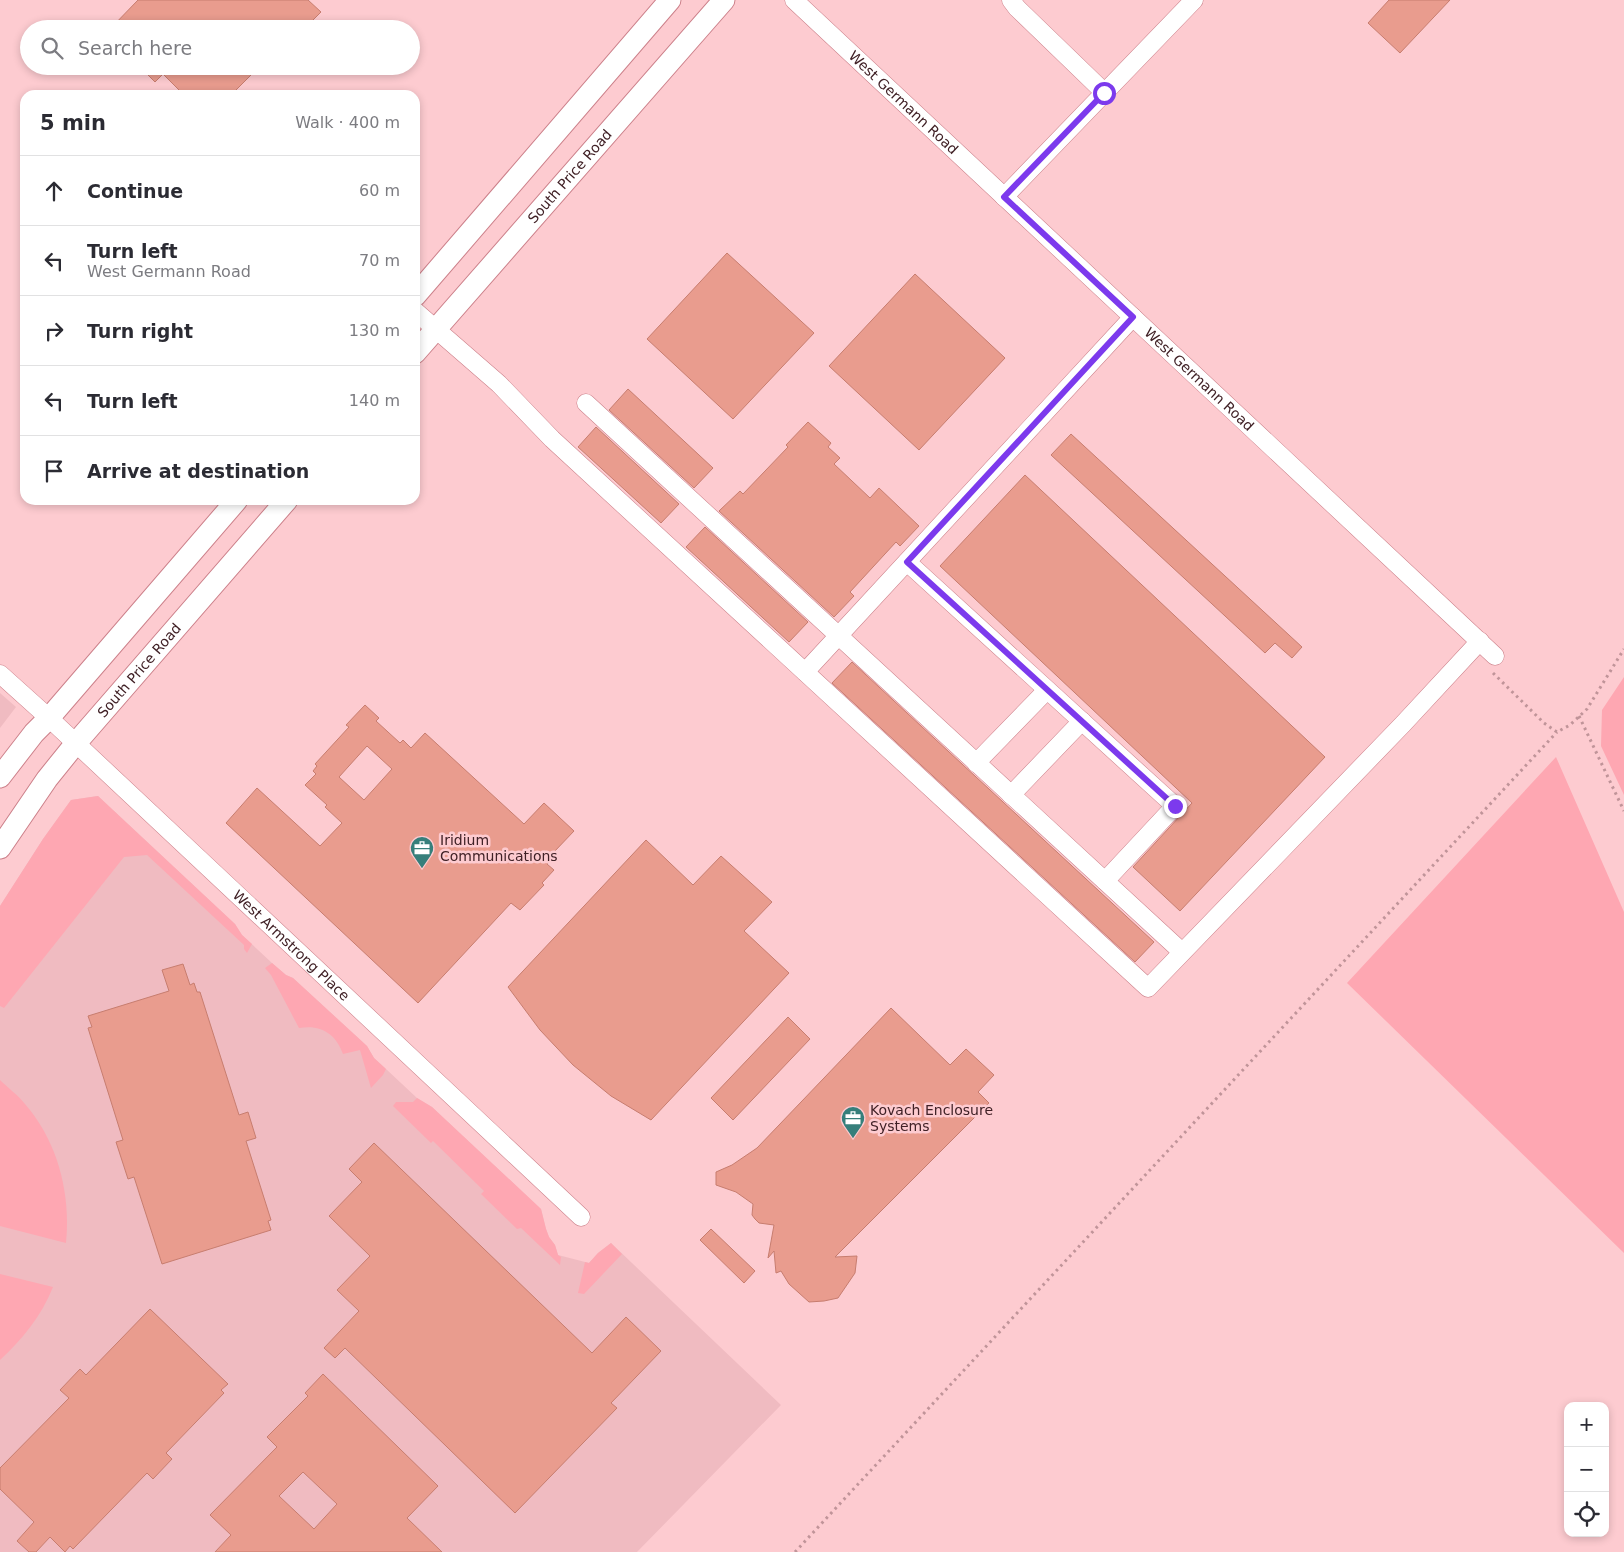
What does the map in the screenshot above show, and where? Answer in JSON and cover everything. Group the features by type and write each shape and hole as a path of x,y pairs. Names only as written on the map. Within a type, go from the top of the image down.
{"main road":[{"path":"420,290 670,0"},
{"name":"South Price Road","path":"420,347 724,0"},
{"path":"0,777 34,733 233,505"},
{"name":"South Price Road","path":"0,848 47,779 283,505"}],"street":[{"name":"West Germann Road","path":"794,0 1487,649"},
{"path":"1011,0 1104,93"},
{"path":"1004,197 1194,0"},
{"path":"420,315 499,384 552,439 1148,988 1403,724 1487,649"},
{"path":"805,672 1133,317"},
{"path":"586,403 1182,952"},
{"path":"907,562 1175,806 1105,881"},
{"name":"West Armstrong Place","path":"0,674 581,1217"},
{"path":"976,763 1047,690"},
{"path":"1011,795 1082,721"}],"path":[{"path":"1487,649 1484,655 1488,669 1544,723 1557,732"},
{"path":"795,1552 1557,732 1570,725 1587,709 1624,649"},
{"path":"1579,716 1624,811"}],"shaded area":[{"path":"1624,677 1624,795 1601,746 1602,710"},
{"path":"0,693 16,707 0,728"},
{"path":"1556,757 1624,912 1624,1253 1347,983"},
{"path":"98,796 235,924 242,935 272,963 286,975 293,978 367,1046 374,1058 417,1098 432,1107 541,1209 546,1229 558,1255 589,1263 611,1243 781,1405 637,1552 0,1552 0,906 43,839 71,800"},
{"path":"98,796 235,924 242,935 252,944 247,953 244,945 147,855 124,857 4,1008 0,1006 0,906 43,839 71,800"},
{"path":"272,963 286,975 293,978 367,1046 374,1058 386,1069 371,1088 360,1050 343,1054 336,1041 327,1032 307,1027 299,1028 271,975 265,968"},
{"path":"0,1080 22,1101 36,1119 54,1152 64,1188 67,1225 66,1243 0,1226"},
{"path":"417,1098 432,1107 541,1209 549,1237 555,1245 558,1255 561,1257 560,1265 521,1228 517,1229 481,1194 484,1191 433,1141 431,1143 393,1106 396,1102 413,1102"},
{"path":"611,1243 622,1254 584,1294 578,1293 585,1262 589,1263"},
{"path":"0,1274 53,1287 31,1326 0,1360"}],"building":[{"path":"138,0 308,0 321,12 313,20 119,20"},
{"path":"1389,0 1450,0 1400,53 1368,23"},
{"path":"148,75 162,75 155,82"},
{"path":"164,75 251,75 236,90 179,90"},
{"path":"727,253 814,333 733,419 647,339"},
{"path":"915,274 1005,358 919,450 829,366"},
{"path":"628,389 713,468 694,488 609,410"},
{"path":"808,422 831,443 828,447 840,458 834,464 870,498 879,488 919,526 900,546 896,542 850,592 854,596 834,617 719,511 740,491 743,494 788,447 786,445"},
{"path":"596,427 679,504 661,523 578,447"},
{"path":"1071,434 1302,647 1292,658 1275,643 1265,653 1051,455"},
{"path":"1025,475 1325,757 1180,911 1133,867 1192,803 940,566"},
{"path":"705,527 808,622 789,642 686,547"},
{"path":"852,662 1154,942 1135,962 832,683"},
{"path":"365,705 379,718 376,721 400,743 403,740 411,748 425,733 524,824 544,803 574,831 554,852 556,854 547,864 554,870 542,883 544,885 520,910 511,903 418,1003 226,823 257,788 320,846 342,823 325,807 327,805 305,785 316,774 313,771 317,766 315,764 349,727 346,725","holes":["367,746 392,769 364,800 339,777"]},
{"path":"646,840 693,885 721,856 772,902 744,931 789,973 651,1120 611,1096 573,1065 540,1030 508,987"},
{"path":"183,964 190,985 194,983 197,992 200,992 239,1115 248,1112 256,1138 246,1141 271,1220 268,1221 271,1230 162,1264 134,1177 128,1179 116,1142 123,1140 88,1028 92,1027 88,1016 169,991 162,970"},
{"path":"891,1008 950,1065 966,1049 994,1075 978,1092 989,1103 835,1257 857,1256 855,1273 838,1298 809,1302 789,1284 781,1271 776,1273 774,1251 768,1258 774,1225 759,1223 752,1215 753,1204 736,1192 716,1185 716,1172 732,1165 757,1148"},
{"path":"788,1017 810,1039 733,1120 711,1098"},
{"path":"374,1143 592,1353 626,1317 661,1351 611,1403 617,1408 515,1513 345,1348 335,1358 324,1348 359,1311 337,1290 370,1256 329,1216 362,1182 349,1169"},
{"path":"711,1229 755,1271 744,1283 700,1240"},
{"path":"150,1309 228,1384 221,1390 224,1393 166,1453 172,1459 153,1479 147,1473 73,1549 70,1546 65,1552 50,1537 36,1552 29,1552 17,1541 34,1522 0,1489 0,1468 69,1398 60,1390 80,1369 86,1375"},
{"path":"323,1374 438,1486 407,1518 442,1552 215,1552 231,1535 210,1515 277,1447 267,1437 308,1396 305,1393","holes":["303,1472 337,1504 314,1529 279,1496"]}],"place":[{"name":"Iridium Communications","path":"422,869"},
{"name":"Kovach Enclosure Systems","path":"853,1139"}],"route":[{"path":"1104,93 1004,197 1133,317 907,562 1175,806"}]}
